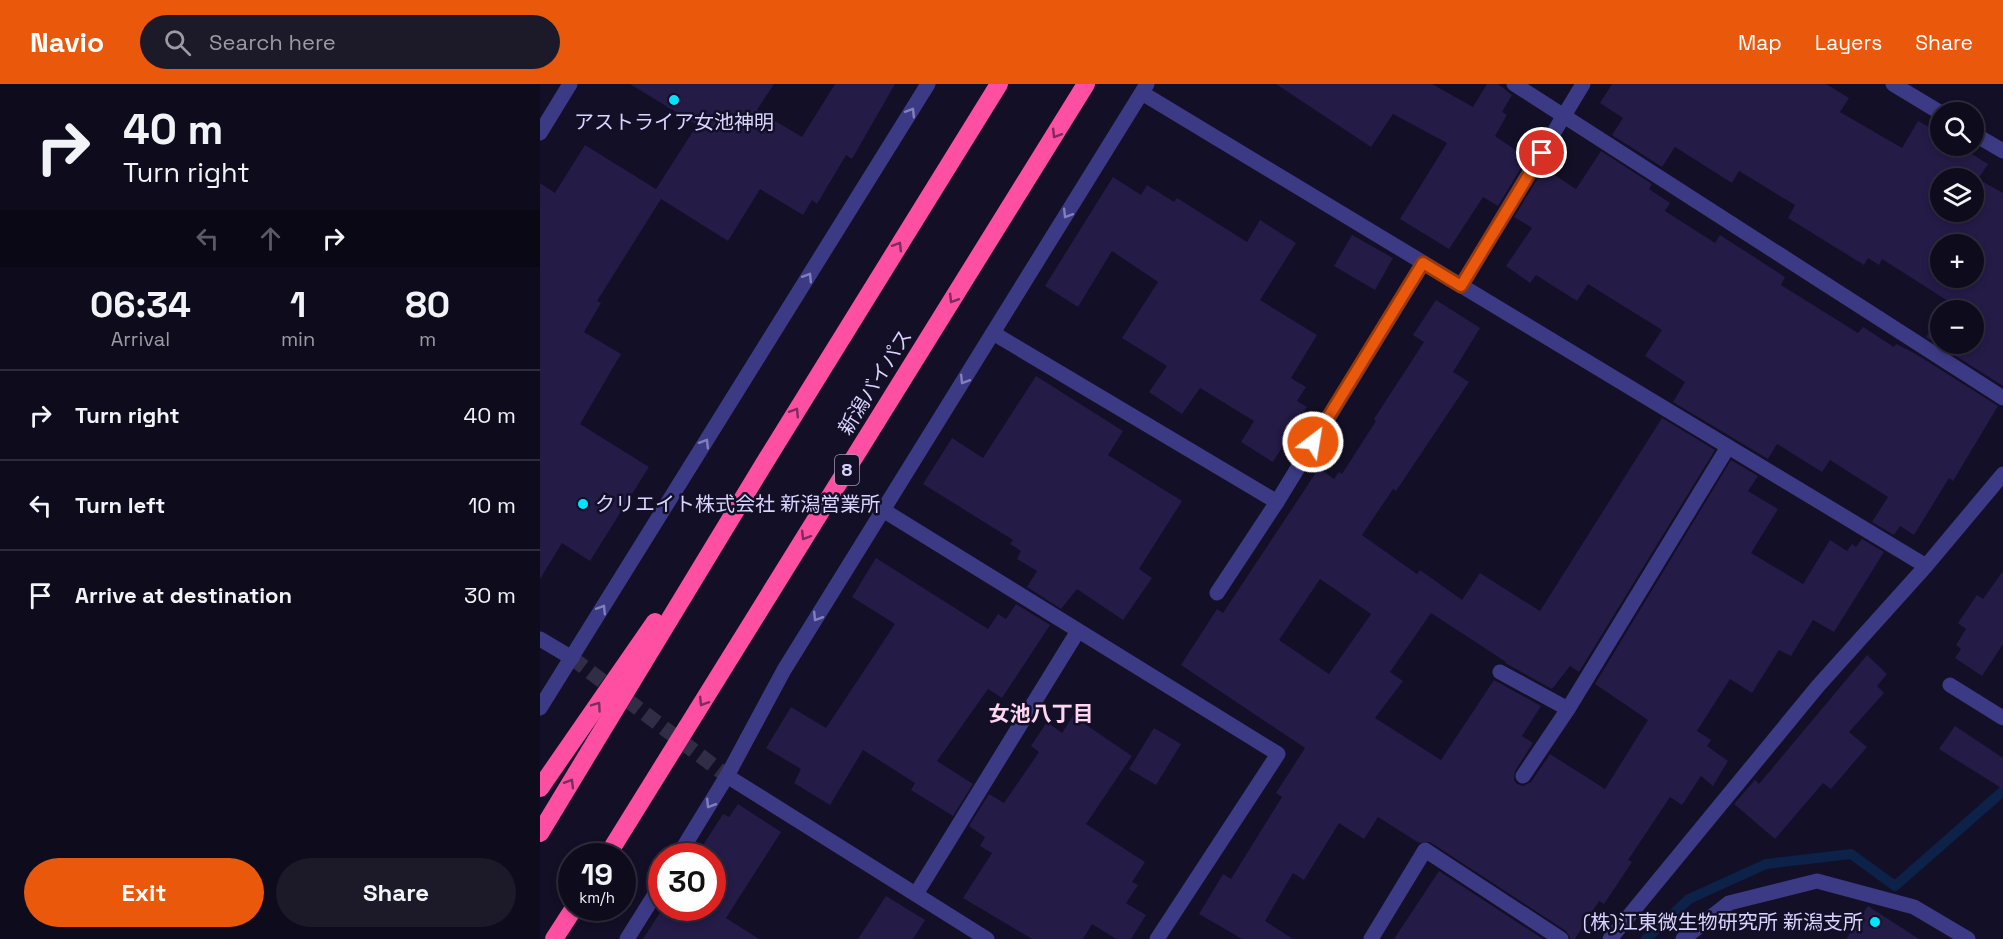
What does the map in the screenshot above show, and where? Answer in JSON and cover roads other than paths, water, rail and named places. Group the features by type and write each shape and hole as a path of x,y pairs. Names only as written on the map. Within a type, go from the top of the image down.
{"highway":[{"path":"540,833 765,462 999,84"},
{"name":"新潟バイパス","path":"615,843 1086,84"},
{"path":"540,789 765,462"},
{"path":"554,939 566,921"},
{"path":"565,939 574,921"}],"street":[{"path":"540,133 570,84"},
{"path":"540,708 928,84"},
{"path":"1514,84 2003,398"},
{"path":"1461,286 1583,84"},
{"path":"1893,84 1930,106"},
{"path":"686,843 727,776 784,670 1144,88 1423,263 1926,566"},
{"path":"1984,140 2003,151"},
{"path":"1217,593 1277,502 1423,263"},
{"path":"993,333 1277,502"},
{"path":"1523,777 1568,709 1728,447"},
{"path":"1610,939 1818,686 1926,566 2003,474"},
{"path":"883,510 1278,754 1157,939"},
{"path":"916,894 1078,631"},
{"path":"540,639 572,658"},
{"path":"1500,672 1568,709"},
{"path":"1950,685 2003,718"},
{"path":"727,776 987,939"},
{"path":"1371,939 1425,850 1561,939"},
{"path":"1683,939 1730,903 1817,881 1914,907 1968,939"},
{"path":"627,939 648,905"}],"waterway":[{"path":"1646,939 1689,899 1766,864 1851,854 1895,886 2003,791"}],"tunnel":[{"path":"572,658 727,776"}],"place":[{"name":"アストライア女池神明","path":"674,100"},
{"name":"クリエイト株式会社 新潟営業所","path":"583,504"},
{"name":"(株)江東微生物研究所 新潟支所","path":"1875,922"}],"district":[{"name":"女池八丁目","path":"1041,714"}]}
